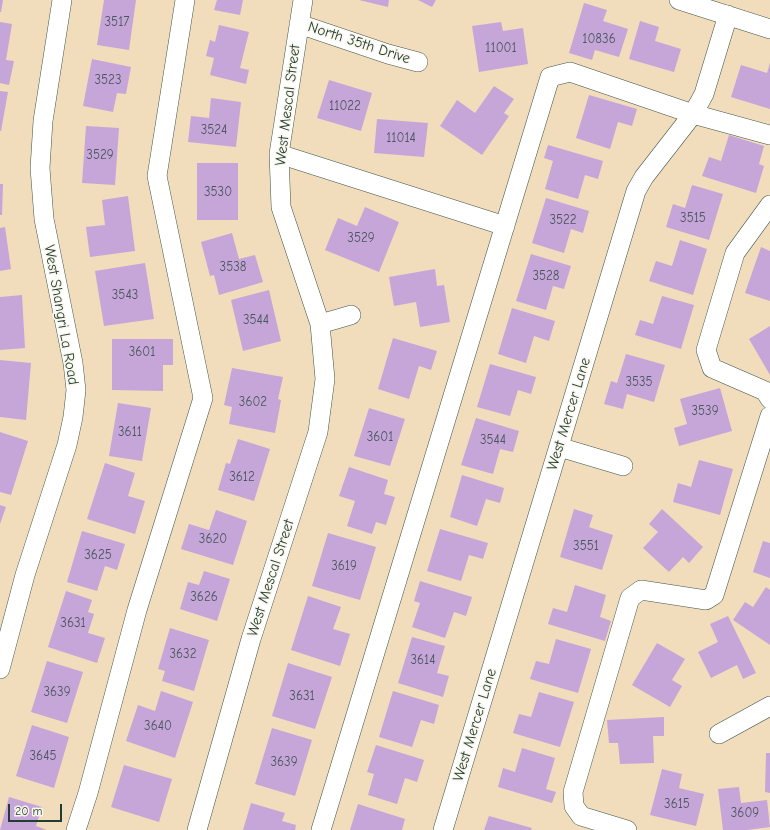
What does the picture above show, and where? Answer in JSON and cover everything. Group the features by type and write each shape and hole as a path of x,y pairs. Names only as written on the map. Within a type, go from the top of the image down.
{"street":[{"name":"West Shangri La Road","path":"0,669 25,575 67,445 73,417 76,390 73,363 44,219 40,168 43,121 62,0"},
{"path":"76,830 88,793 137,610 203,398 157,176 184,0"},
{"name":"West Mescal Street","path":"197,830 251,639 318,432 325,379 320,324 281,207 279,154 303,0"},
{"path":"679,0 770,29"},
{"name":"West Mercer Lane","path":"443,830 560,447 628,214 636,192 644,177 693,114 704,94 728,15"},
{"name":"North 35th Drive","path":"299,24 418,62"},
{"path":"321,830 550,77 570,72 693,114 770,135"},
{"path":"279,154 505,226"},
{"path":"770,205 735,253 706,350 712,368 765,391 770,400"},
{"path":"320,324 351,316"},
{"path":"627,830 581,816 574,806 573,792 630,598 641,590 706,600 714,595 770,416"},
{"path":"560,447 623,466"},
{"path":"719,734 770,706"}],"building":[{"path":"0,0 3,0 1,12 0,12"},
{"path":"104,0 136,0 129,50 97,45"},
{"path":"217,0 243,0 240,15 214,10"},
{"path":"359,0 389,0 388,7"},
{"path":"418,0 436,0 432,7"},
{"path":"584,3 607,10 603,21 628,29 619,57 595,50 592,60 569,53"},
{"path":"640,21 659,27 655,41 681,49 674,72 629,59"},
{"path":"0,22 12,24 6,60 14,61 9,85 0,83"},
{"path":"501,22 503,31 523,28 528,64 479,72 472,26"},
{"path":"219,25 249,32 240,68 249,70 246,84 210,75 214,58 206,56 210,40 215,42"},
{"path":"92,59 131,67 126,94 117,93 113,112 83,106"},
{"path":"770,63 770,109 731,97 741,65 767,73"},
{"path":"329,80 372,93 361,131 317,118"},
{"path":"494,86 514,99 504,113 509,116 482,155 440,126 457,100 475,113"},
{"path":"0,91 8,92 1,131 0,131"},
{"path":"589,95 637,109 632,126 618,122 610,149 576,138"},
{"path":"211,98 241,102 236,147 188,142 191,116 209,118"},
{"path":"377,119 428,123 424,157 374,153"},
{"path":"86,126 119,128 115,185 82,183"},
{"path":"729,135 764,146 759,164 764,166 756,193 702,176 709,157 721,161"},
{"path":"548,145 603,161 598,179 585,175 578,199 545,189 553,161 544,158"},
{"path":"197,163 238,163 238,220 197,220"},
{"path":"0,184 3,184 2,215 0,215"},
{"path":"692,185 723,194 709,240 666,227 673,204 685,208"},
{"path":"128,196 135,251 90,257 86,227 105,225 102,200"},
{"path":"546,198 589,211 583,233 571,229 564,253 532,243"},
{"path":"365,207 399,222 379,272 325,250 338,218 357,226"},
{"path":"5,227 11,269 0,271 0,228"},
{"path":"232,233 239,259 255,255 263,282 219,295 214,275 210,276 201,242"},
{"path":"680,240 707,249 693,295 649,281 656,261 672,266"},
{"path":"761,247 770,251 770,301 745,293"},
{"path":"531,254 571,266 564,289 553,286 546,310 516,301"},
{"path":"145,263 154,319 104,326 95,271"},
{"path":"435,269 437,286 444,285 450,322 420,327 416,302 394,306 389,277"},
{"path":"269,290 281,341 243,351 231,300"},
{"path":"22,295 25,348 0,350 0,297"},
{"path":"662,296 694,305 681,349 635,335 640,320 653,324"},
{"path":"512,308 555,321 549,341 534,336 526,363 498,354"},
{"path":"770,326 770,375 749,339"},
{"path":"393,338 437,351 431,370 419,366 409,399 378,389"},
{"path":"112,339 173,339 173,365 163,365 163,391 112,390"},
{"path":"626,354 665,365 654,402 627,394 623,409 604,404 611,381 617,383"},
{"path":"0,360 31,363 26,420 0,417"},
{"path":"490,364 536,377 531,394 518,390 510,416 477,407"},
{"path":"232,368 283,377 278,399 281,400 275,433 229,424 232,407 224,405"},
{"path":"720,388 732,431 679,446 674,428 687,424 680,399"},
{"path":"118,403 151,408 142,461 109,456"},
{"path":"369,408 405,419 390,466 354,456"},
{"path":"476,418 519,431 513,452 500,449 493,474 461,465"},
{"path":"0,432 28,441 11,495 0,492"},
{"path":"238,439 270,449 254,501 218,490 226,463 230,464"},
{"path":"699,460 733,469 720,515 673,502 678,483 691,487"},
{"path":"105,463 135,473 128,496 145,501 135,534 87,519"},
{"path":"349,467 388,480 384,494 395,497 386,525 376,522 372,534 347,526 355,501 339,496"},
{"path":"462,475 504,488 500,503 486,499 477,526 450,517"},
{"path":"0,505 6,507 0,524"},
{"path":"574,509 593,515 589,527 613,535 602,570 560,557"},
{"path":"662,509 703,547 689,563 683,557 669,572 643,548 658,532 649,524"},
{"path":"216,510 247,521 233,565 181,549 189,524 209,530"},
{"path":"440,529 488,543 483,559 469,555 461,581 427,571"},
{"path":"82,531 125,544 117,570 105,566 97,591 67,582"},
{"path":"328,533 376,547 360,600 312,586"},
{"path":"763,541 770,543 770,578 753,572"},
{"path":"204,571 230,579 217,621 180,609 188,582 199,585"},
{"path":"420,581 472,597 466,616 454,612 445,638 412,627 420,603 414,601"},
{"path":"575,585 606,595 600,617 611,621 605,641 548,624 553,608 567,612"},
{"path":"766,587 770,590 770,645 733,620 745,602 753,607"},
{"path":"66,591 92,600 88,612 94,614 88,633 105,638 97,663 48,647"},
{"path":"308,596 341,607 333,629 350,634 340,666 291,650"},
{"path":"728,616 756,673 743,679 737,665 711,678 698,652 718,642 710,624"},
{"path":"170,628 209,640 194,691 162,681 165,671 158,669"},
{"path":"412,637 445,646 437,673 449,676 443,697 398,683"},
{"path":"556,639 591,649 578,693 530,679 536,661 549,664"},
{"path":"657,643 685,659 672,680 682,686 670,707 632,685"},
{"path":"47,661 83,672 67,723 31,712"},
{"path":"288,663 332,677 315,729 272,716"},
{"path":"161,691 193,702 175,758 126,741 138,705 155,711"},
{"path":"393,691 439,705 434,724 421,720 412,747 379,737"},
{"path":"539,692 574,702 560,747 513,733 519,714 531,717"},
{"path":"664,717 664,736 653,736 654,763 620,764 618,743 609,743 607,720"},
{"path":"32,725 69,737 54,788 16,776"},
{"path":"272,728 312,740 295,796 255,784"},
{"path":"376,745 424,760 417,782 405,778 397,804 368,795 374,774 367,772"},
{"path":"522,748 555,758 546,789 556,792 552,803 498,787 503,768 515,772"},
{"path":"766,753 770,753 770,793 765,792"},
{"path":"124,765 172,779 159,822 111,807"},
{"path":"662,769 682,774 679,788 704,794 696,826 650,815"},
{"path":"739,787 741,803 767,800 770,827 747,830 723,830 718,789"},
{"path":"9,797 42,807 36,826 47,830 0,830"},
{"path":"251,803 285,813 282,821 296,825 295,830 243,830"},
{"path":"358,804 405,819 402,830 350,830"},
{"path":"489,816 532,828 531,830 484,830"}]}
